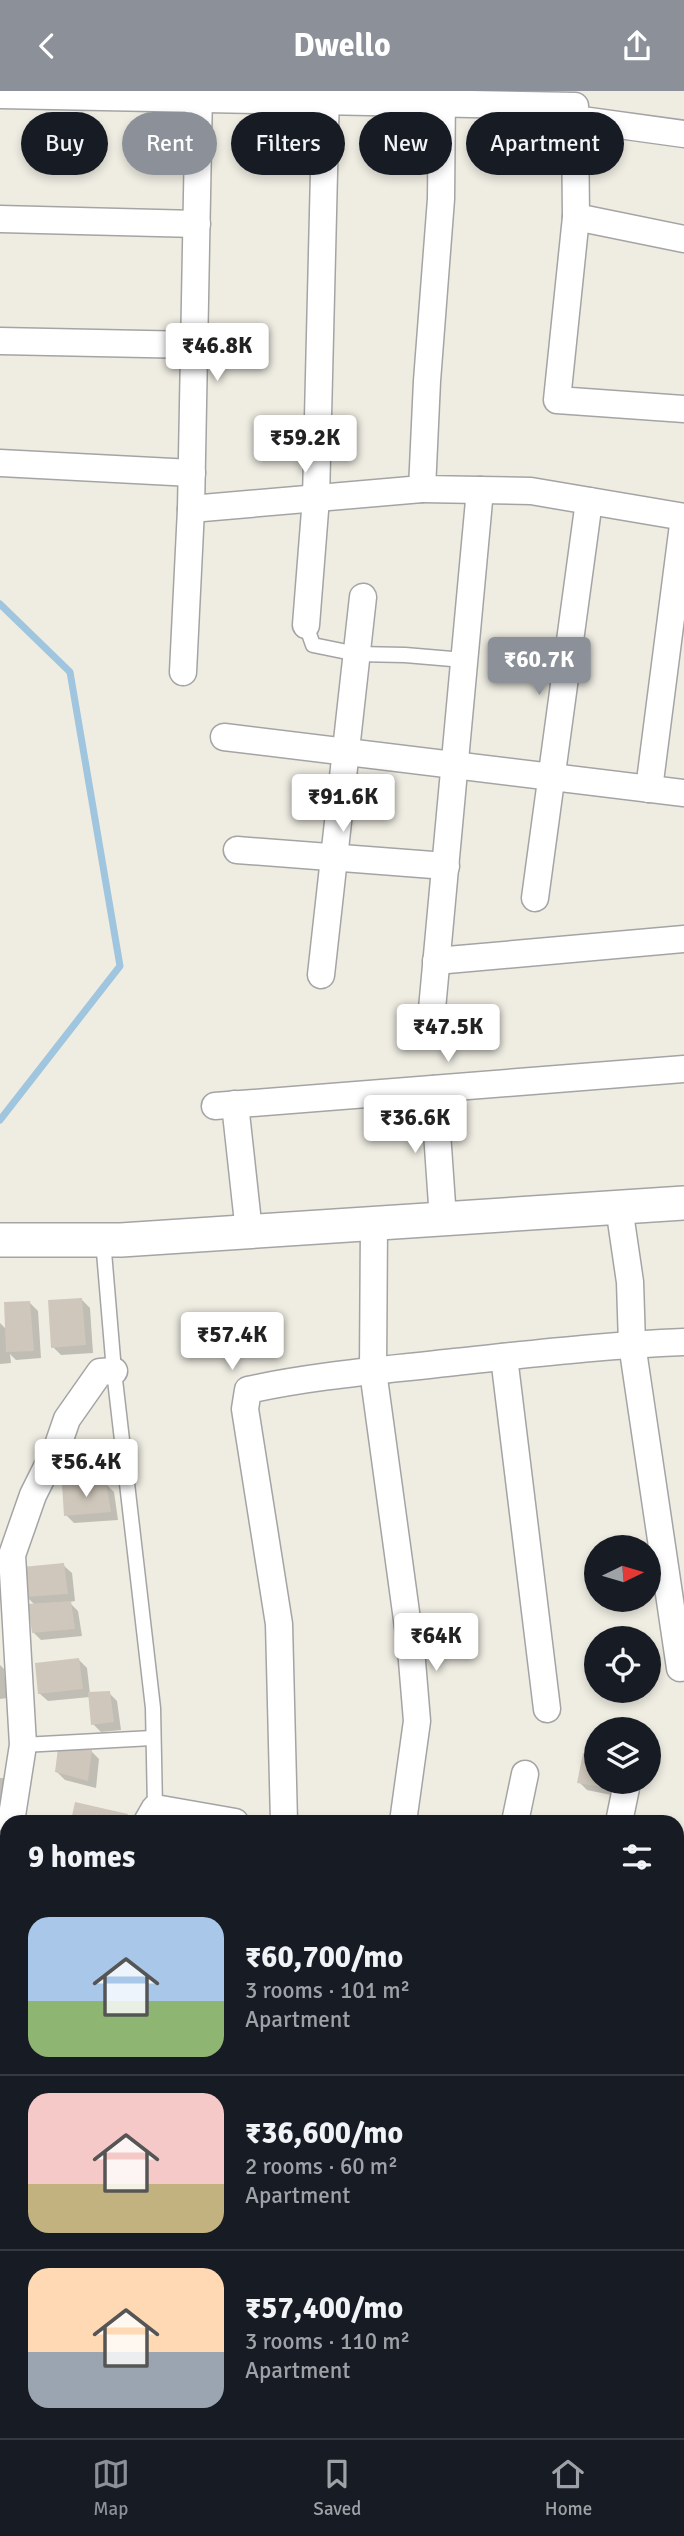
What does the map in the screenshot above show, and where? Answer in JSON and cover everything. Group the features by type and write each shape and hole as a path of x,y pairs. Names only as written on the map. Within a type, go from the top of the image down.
{"street":[{"path":"0,95 441,98 575,105 684,134"},
{"path":"184,672 192,473 199,95"},
{"path":"306,625 316,498 326,97"},
{"path":"422,489 441,199 441,98"},
{"path":"575,105 576,217 557,400 684,409"},
{"path":"576,217 684,239"},
{"path":"0,219 197,224"},
{"path":"0,341 194,345"},
{"path":"0,463 192,473"},
{"path":"191,509 422,489 531,491 684,517 649,789"},
{"path":"432,1009 480,490"},
{"path":"535,898 589,501"},
{"path":"321,975 363,597"},
{"path":"224,737 684,793"},
{"path":"237,849 446,866"},
{"path":"436,961 684,939"},
{"path":"249,1231 225,1105 684,1069"},
{"path":"434,1089 443,1219"},
{"path":"0,1240 103,1240 684,1203"},
{"path":"619,1207 630,1282 632,1344 680,1668"},
{"path":"374,1223 373,1371 411,1649 417,1721 404,1815"},
{"path":"284,1815 279,1624 245,1409 248,1390 280,1383 373,1371 632,1344 684,1342"},
{"path":"504,1357 547,1709"},
{"path":"11,1815 12,1555 33,1495 73,1408 100,1372 114,1371"},
{"path":"516,1815 525,1774"},
{"path":"620,1815 625,1794"}],"lane":[{"path":"306,625 313,645 357,654 464,660"},
{"path":"103,1240 114,1371 153,1708 151,1815"},
{"path":"12,1745 152,1738"}],"building":[{"path":"82,1298 86,1345 51,1348 48,1300"},
{"path":"30,1301 34,1351 6,1352 4,1302"},
{"path":"106,1482 111,1512 64,1516 62,1484"},
{"path":"64,1563 68,1594 24,1597 22,1567"},
{"path":"71,1601 75,1629 32,1633 28,1604"},
{"path":"79,1658 83,1689 38,1694 35,1663"},
{"path":"110,1691 114,1722 91,1725 88,1692"},
{"path":"58,1748 92,1750 88,1781 55,1772"},
{"path":"583,1753 584,1753 584,1784 577,1783"},
{"path":"75,1802 128,1814 128,1815 72,1815"}],"waterway":[{"path":"0,604 70,672 120,966 0,1120"}]}
